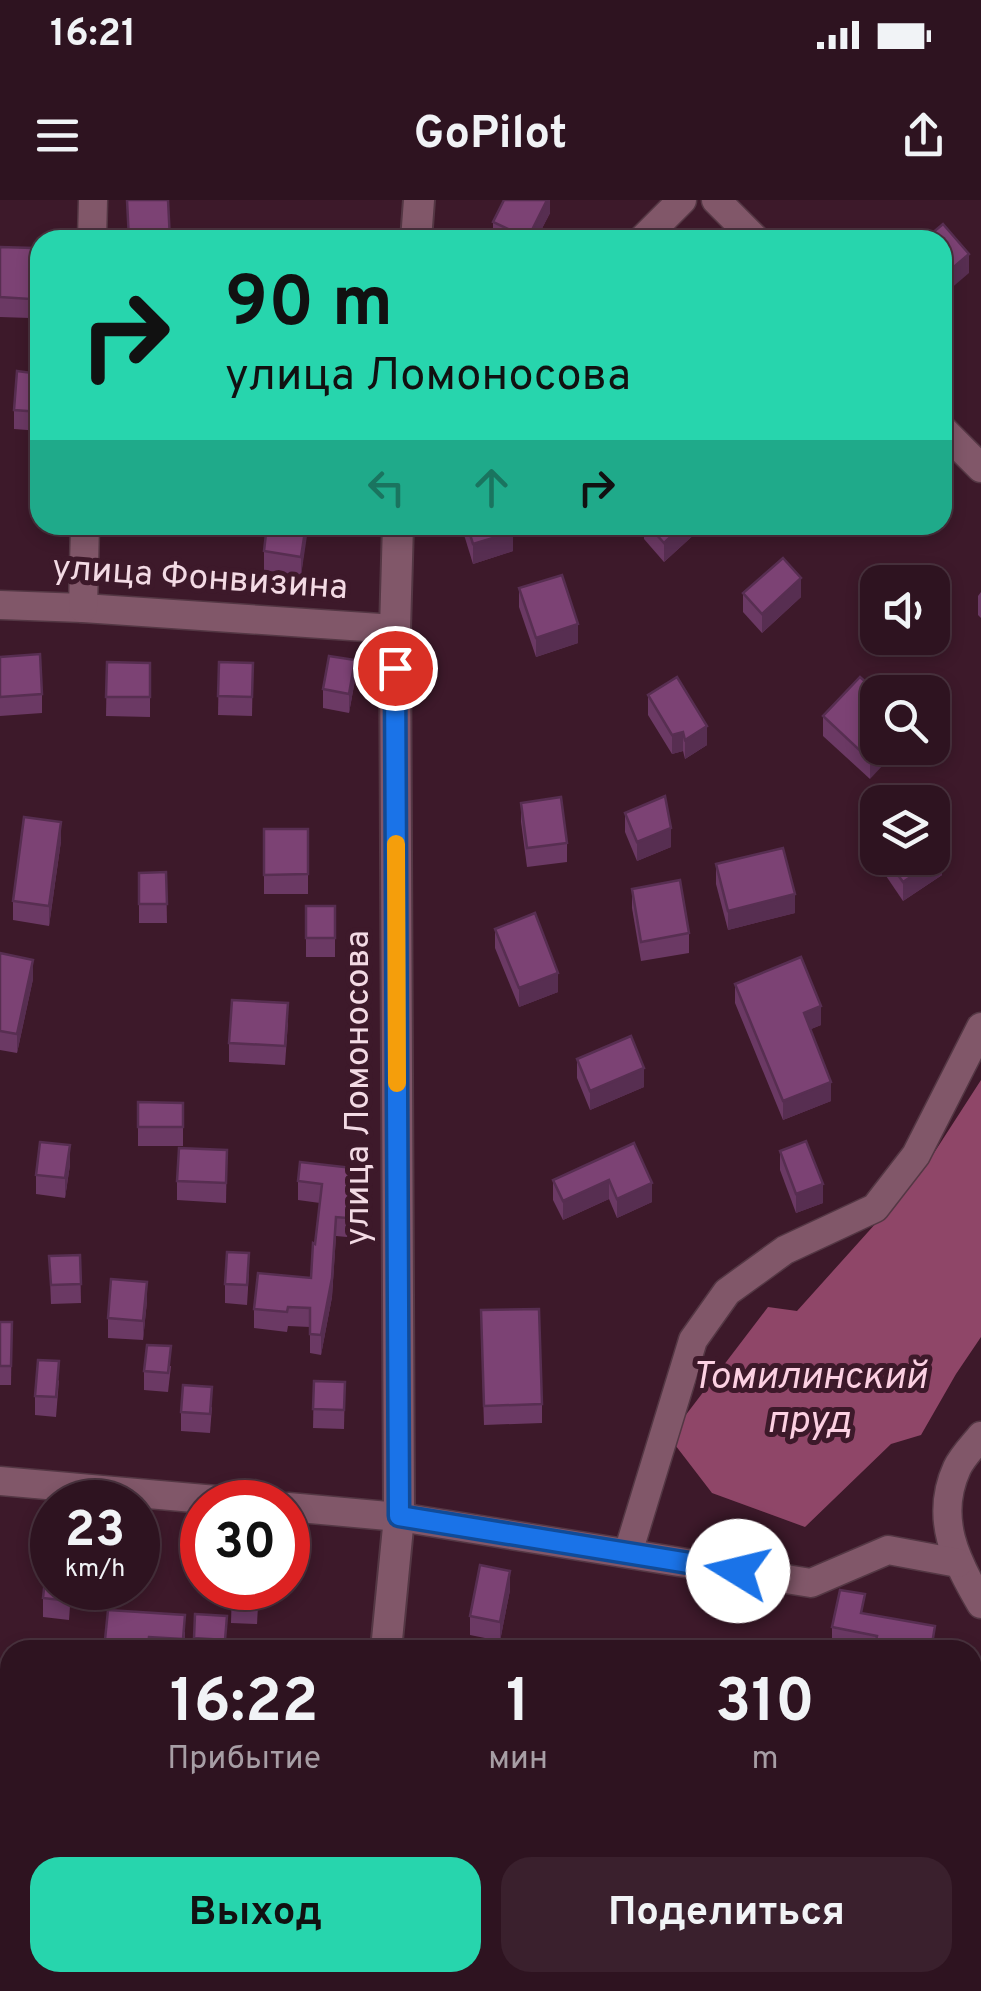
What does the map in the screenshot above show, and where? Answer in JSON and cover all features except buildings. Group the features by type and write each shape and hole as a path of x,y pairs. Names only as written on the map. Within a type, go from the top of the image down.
{"street":[{"path":"92,200 92,230"},
{"path":"416,230 418,200"},
{"path":"652,230 682,200"},
{"path":"716,200 746,230"},
{"path":"952,439 981,468"},
{"path":"83,608 85,535"},
{"name":"улица Ломоносова","path":"387,1640 399,1516 398,535"},
{"name":"улица Фонвизина","path":"0,606 395,629"},
{"path":"628,1553 693,1340 727,1292 785,1250 875,1208 916,1155 981,1027"},
{"path":"981,1436 958,1466 946,1506 958,1563 981,1604"},
{"path":"0,1482 180,1497"},
{"path":"310,1509 399,1516 811,1582 888,1550 958,1563"}],"water":[{"name":"Томилинский пруд","path":"981,1080 981,1337 921,1435 891,1444 805,1527 712,1493 669,1437 768,1307 797,1311 921,1173"}],"slow traffic":[{"path":"396,844 397,1083"}],"route":[{"path":"395,668 399,1516 738,1571"}]}
